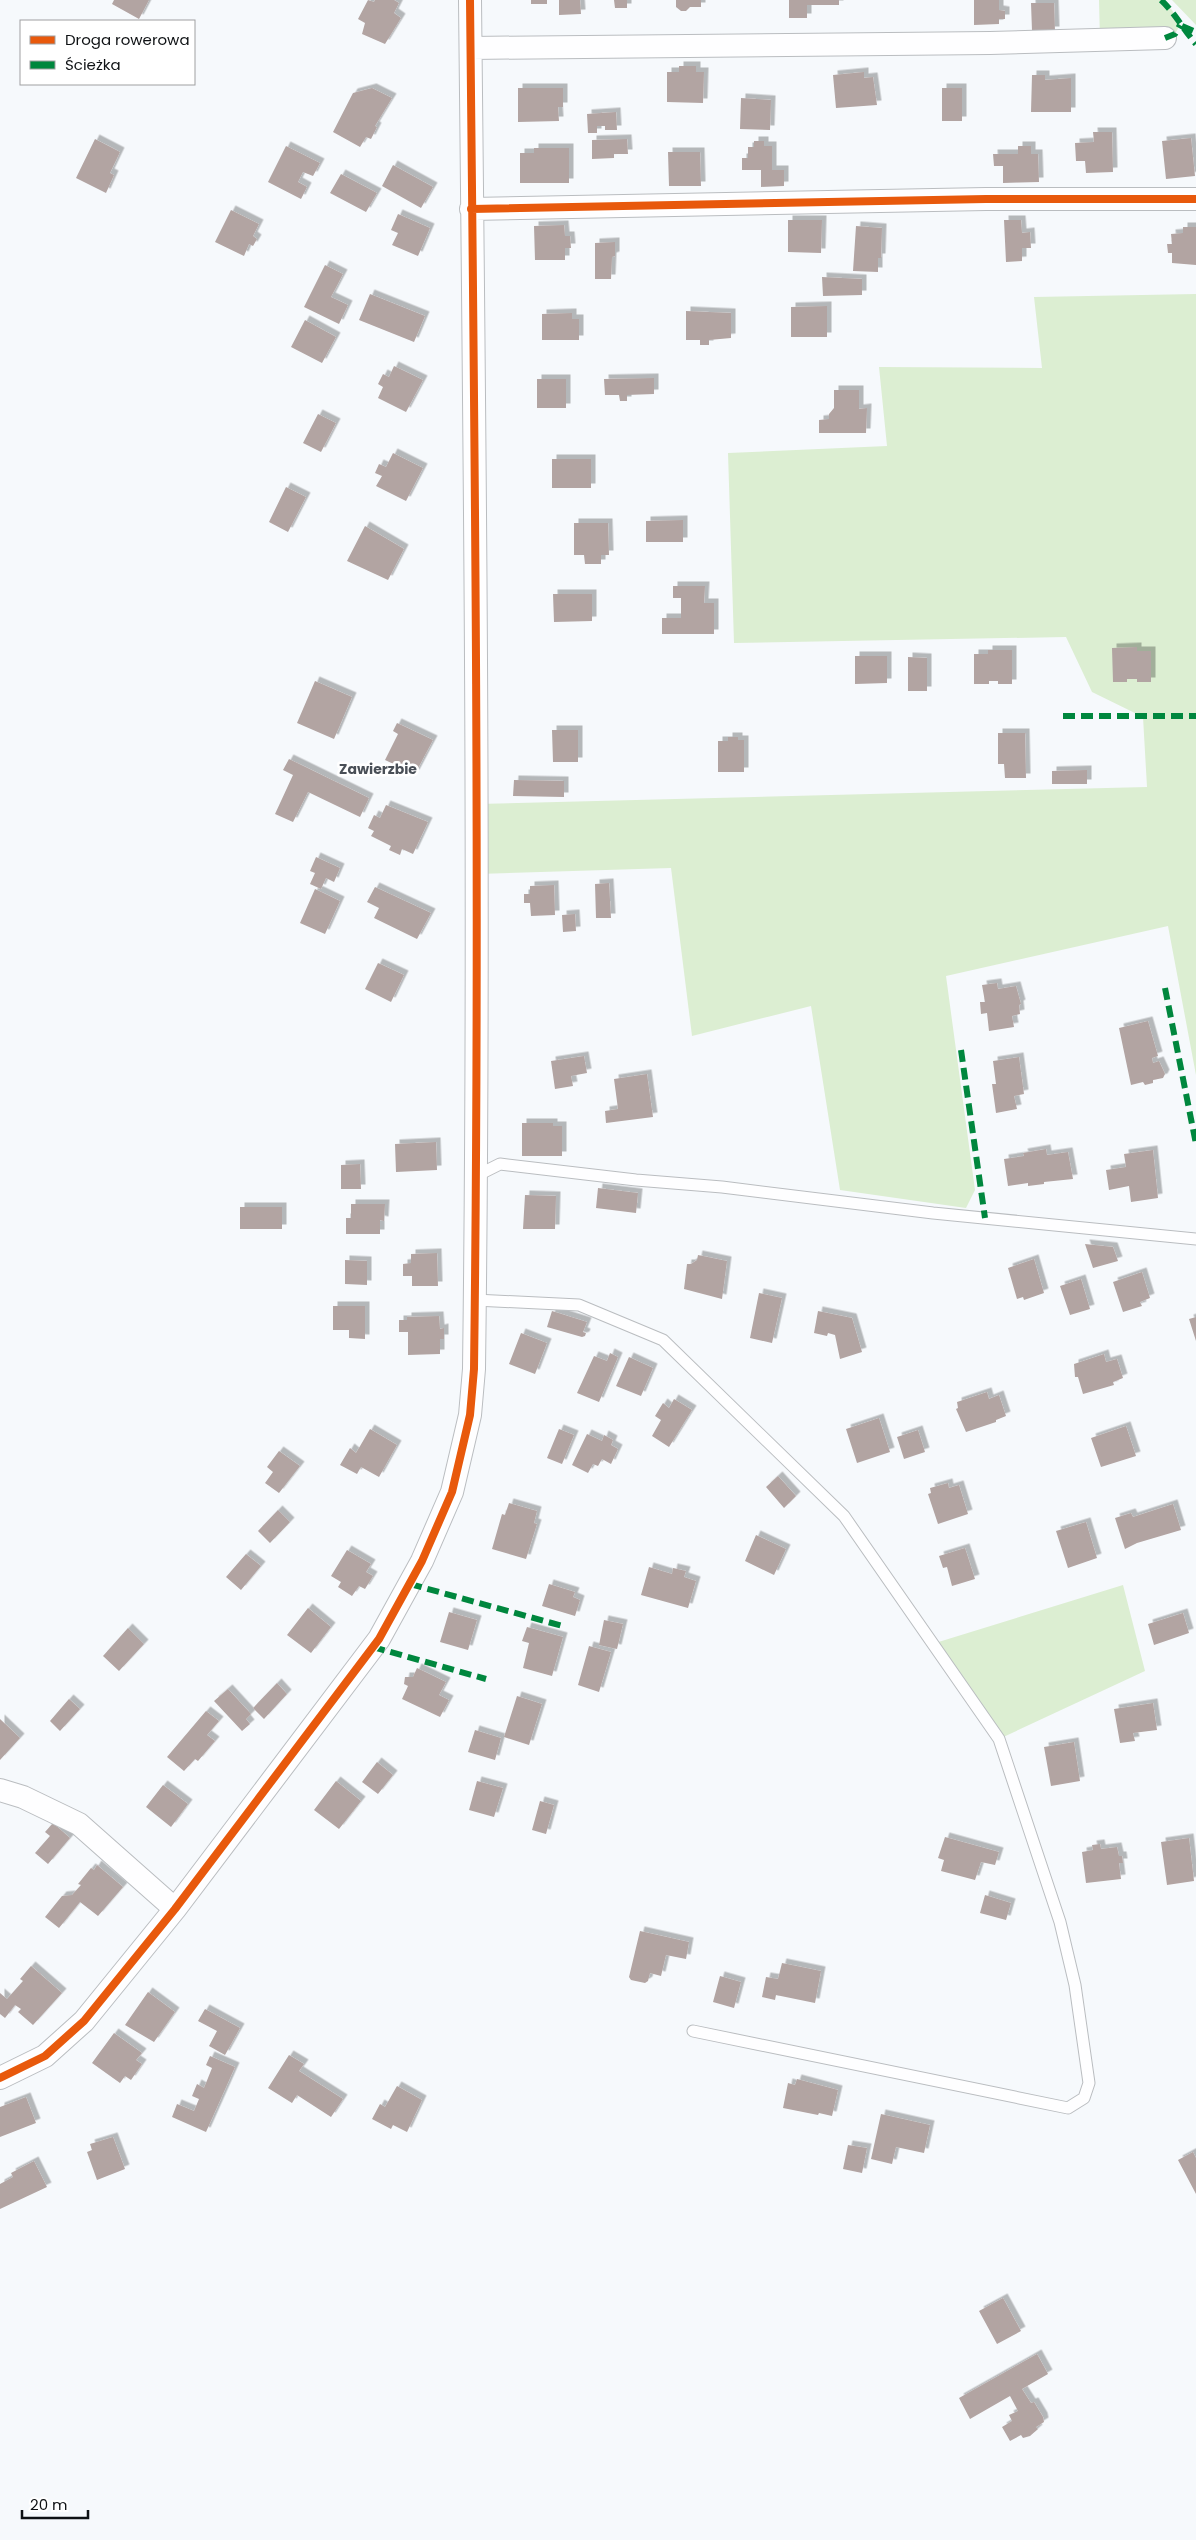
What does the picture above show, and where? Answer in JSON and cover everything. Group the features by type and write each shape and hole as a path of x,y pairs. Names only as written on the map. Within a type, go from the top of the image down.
{"street":[{"path":"0,2078 44,2056 84,2021 175,1909 379,1639 422,1561 452,1492 460,1467 470,1414 474,1369 476,1176 478,874 470,0"},
{"path":"471,48 1070,41 1164,38"},
{"path":"471,209 986,199 1196,199"},
{"path":"0,1790 23,1797 79,1824 175,1909"}],"lane":[{"path":"476,1176 500,1164 636,1180 722,1187 933,1214 1196,1239"},
{"path":"475,1300 579,1305 663,1340 844,1516 999,1740 1060,1922 1075,1986 1089,2084 1084,2098 1068,2108 694,2030"}],"green space":[{"path":"1099,0 1161,0 1172,10 1180,25 1175,34 1100,41"},
{"path":"1172,0 1196,0 1196,25"},
{"path":"1196,294 1196,1075 1168,926 946,976 975,1190 966,1208 840,1190 811,1006 692,1036 671,868 478,874 477,804 1147,787 1143,717 1092,692 1066,637 734,643 728,453 887,446 879,367 1042,368 1034,297"},
{"path":"1123,1585 1145,1671 999,1739 932,1644"}],"building":[{"path":"114,0 149,0 139,19 112,4"},
{"path":"368,0 374,2 375,0 394,0 399,3 394,13 401,18 385,44 362,34 365,23 358,19"},
{"path":"531,0 547,0 547,4 531,4"},
{"path":"559,0 580,0 581,14 559,15"},
{"path":"614,0 627,0 627,8 615,8"},
{"path":"676,0 701,0 701,7 690,7 686,11 681,11 676,7"},
{"path":"789,0 839,0 839,5 807,5 807,18 789,18"},
{"path":"974,0 999,0 999,10 1005,11 1005,19 999,19 999,24 974,25"},
{"path":"1031,3 1054,3 1055,31 1032,31"},
{"path":"679,66 696,66 696,72 704,72 703,103 667,102 667,72 679,72"},
{"path":"864,72 864,78 873,77 877,105 836,108 833,75"},
{"path":"1032,75 1045,75 1045,80 1071,78 1071,112 1031,112"},
{"path":"372,88 392,98 375,126 377,127 371,139 366,137 360,147 333,132 353,93"},
{"path":"518,88 563,88 563,107 558,107 559,121 518,122"},
{"path":"942,88 962,88 962,121 942,121"},
{"path":"741,98 771,100 770,130 740,129"},
{"path":"616,112 617,130 605,130 605,126 597,126 597,133 588,133 587,114"},
{"path":"1093,132 1112,132 1113,172 1086,173 1085,161 1076,161 1075,143 1094,142"},
{"path":"1191,138 1195,176 1166,179 1162,141"},
{"path":"95,139 120,152 110,173 114,175 106,193 76,178"},
{"path":"627,139 628,154 614,154 614,158 592,159 592,140"},
{"path":"754,141 764,141 764,146 772,146 772,170 784,170 784,186 761,187 761,170 742,170 742,158 748,158 748,147 754,147"},
{"path":"286,146 320,163 313,176 303,172 298,182 307,187 301,199 268,182"},
{"path":"1018,146 1031,146 1031,154 1038,154 1039,182 1003,183 1003,166 994,166 993,154 1018,154"},
{"path":"534,148 569,148 569,183 520,183 520,153 534,153"},
{"path":"668,152 700,152 701,186 669,186"},
{"path":"393,165 433,187 421,208 382,186"},
{"path":"341,174 377,193 366,212 330,193"},
{"path":"231,210 259,224 253,236 257,239 253,246 249,244 244,256 215,242"},
{"path":"398,214 430,228 418,256 392,245 398,233 391,230"},
{"path":"788,220 822,220 821,253 788,252"},
{"path":"1004,220 1021,220 1022,233 1030,232 1031,248 1022,248 1022,261 1006,262"},
{"path":"564,225 565,236 570,236 571,248 565,248 565,260 535,260 534,226"},
{"path":"856,226 882,228 881,258 878,258 878,272 853,271"},
{"path":"1183,227 1196,227 1196,265 1172,263 1172,253 1168,253 1167,244 1172,244 1171,234 1183,233"},
{"path":"615,242 615,256 612,257 611,279 595,279 595,243"},
{"path":"325,265 343,274 331,297 348,305 339,324 304,307"},
{"path":"822,277 862,279 862,295 823,296"},
{"path":"370,294 425,316 414,342 359,320"},
{"path":"827,306 827,337 791,337 791,307"},
{"path":"686,311 731,313 731,338 709,340 709,345 700,345 700,340 686,340"},
{"path":"572,313 572,319 579,319 579,340 542,340 542,314"},
{"path":"305,320 336,337 322,363 291,347"},
{"path":"394,366 423,380 406,412 378,398 383,387 378,384 383,374 389,377"},
{"path":"654,378 654,394 627,395 627,401 620,401 619,395 605,395 604,379"},
{"path":"537,379 566,379 566,408 537,408"},
{"path":"834,390 859,390 859,409 867,408 866,433 819,433 819,420 829,419 829,414 834,408"},
{"path":"318,414 336,423 321,452 303,443"},
{"path":"393,453 423,468 406,501 376,486 382,476 375,473 379,464 386,467"},
{"path":"552,459 591,459 591,488 552,488"},
{"path":"286,487 306,497 288,532 269,522"},
{"path":"683,520 683,542 646,542 646,521"},
{"path":"574,523 608,523 609,555 601,555 601,564 585,564 584,555 574,555"},
{"path":"365,526 404,549 388,580 347,561"},
{"path":"673,586 705,586 704,603 714,603 714,634 662,634 662,618 681,618 681,598 673,598"},
{"path":"553,594 592,594 592,621 554,622"},
{"path":"1137,647 1137,651 1151,651 1151,682 1137,682 1137,679 1127,679 1127,682 1113,682 1112,648"},
{"path":"988,650 1012,650 1012,684 998,684 998,681 989,681 989,684 974,684 974,654 988,654"},
{"path":"855,656 887,656 887,683 855,684"},
{"path":"908,657 927,658 927,691 908,691"},
{"path":"315,681 352,697 334,739 297,723"},
{"path":"397,723 433,740 415,774 385,760 398,734 393,731"},
{"path":"552,730 578,730 578,762 553,762"},
{"path":"998,733 1025,733 1026,778 1005,778 1004,764 998,764"},
{"path":"728,737 738,737 738,740 744,740 744,772 718,772 718,741 728,741"},
{"path":"289,759 369,798 360,817 308,792 293,822 275,814 293,775 283,770"},
{"path":"1087,770 1087,784 1052,784 1052,771"},
{"path":"514,780 564,781 564,797 513,796"},
{"path":"386,805 428,822 413,854 402,849 400,855 389,850 391,846 371,836 374,831 368,828 374,815 380,818"},
{"path":"316,857 340,868 334,882 326,878 321,889 310,884 315,873 310,871"},
{"path":"609,883 611,918 596,918 595,884"},
{"path":"554,885 555,915 531,916 530,903 524,903 524,894 530,894 530,886"},
{"path":"375,887 431,913 417,939 374,918 379,908 367,902"},
{"path":"315,889 340,901 325,934 300,923"},
{"path":"575,914 576,931 563,932 562,915"},
{"path":"378,963 404,975 391,1002 365,989"},
{"path":"997,983 998,989 1016,986 1021,1004 1019,1005 1020,1014 1012,1016 1014,1027 989,1031 987,1013 981,1014 980,1002 985,1002 982,985"},
{"path":"1148,1021 1158,1056 1152,1058 1153,1063 1159,1061 1165,1074 1163,1078 1153,1080 1153,1083 1145,1085 1143,1082 1131,1085 1119,1028"},
{"path":"584,1056 587,1073 571,1076 573,1086 555,1089 551,1061"},
{"path":"1019,1057 1024,1094 1014,1096 1017,1109 996,1113 992,1084 996,1084 993,1061"},
{"path":"647,1074 653,1117 606,1123 605,1111 618,1109 614,1079"},
{"path":"522,1123 553,1123 553,1126 562,1126 562,1156 522,1156"},
{"path":"436,1142 437,1170 396,1172 395,1144"},
{"path":"1046,1149 1047,1155 1068,1152 1073,1179 1028,1186 1028,1183 1008,1186 1004,1159 1024,1156 1023,1153"},
{"path":"1153,1150 1158,1198 1131,1202 1129,1186 1109,1190 1106,1170 1126,1167 1124,1154"},
{"path":"360,1164 361,1189 341,1189 341,1165"},
{"path":"598,1188 638,1193 636,1213 596,1208"},
{"path":"525,1195 556,1196 555,1229 523,1229"},
{"path":"351,1204 385,1204 384,1221 380,1220 380,1234 346,1234 346,1218 351,1218"},
{"path":"240,1207 282,1207 282,1229 240,1229"},
{"path":"1085,1244 1113,1247 1118,1261 1093,1268"},
{"path":"437,1253 438,1286 412,1286 412,1276 403,1276 403,1264 411,1263 411,1254"},
{"path":"698,1255 727,1261 722,1299 684,1289 687,1264 697,1260"},
{"path":"1034,1259 1044,1293 1024,1300 1023,1297 1017,1299 1008,1268"},
{"path":"345,1260 367,1261 367,1285 345,1284"},
{"path":"1142,1272 1150,1298 1140,1302 1142,1306 1123,1312 1113,1282"},
{"path":"1081,1279 1090,1309 1070,1315 1060,1286"},
{"path":"759,1293 782,1298 772,1343 750,1338"},
{"path":"333,1306 365,1306 365,1339 349,1338 349,1330 333,1330"},
{"path":"552,1311 587,1322 583,1332 586,1333 585,1336 582,1337 547,1327"},
{"path":"818,1311 852,1318 862,1352 840,1359 835,1335 828,1333 827,1336 814,1333"},
{"path":"439,1316 440,1329 444,1328 444,1339 440,1339 440,1354 408,1355 408,1332 399,1332 399,1320 407,1320 407,1317"},
{"path":"1196,1317 1196,1341 1189,1319"},
{"path":"521,1333 547,1343 535,1374 509,1364"},
{"path":"610,1353 618,1357 599,1402 577,1393 594,1356 607,1361"},
{"path":"1104,1354 1106,1362 1117,1359 1123,1378 1113,1382 1114,1385 1083,1394 1078,1377 1075,1377 1074,1364"},
{"path":"629,1357 653,1368 641,1396 616,1386"},
{"path":"987,1392 989,1399 999,1395 1006,1416 996,1420 996,1422 966,1432 956,1409 958,1408 957,1402"},
{"path":"674,1399 692,1410 669,1447 652,1436 661,1420 655,1416 663,1403 669,1408"},
{"path":"879,1418 890,1452 857,1463 846,1429"},
{"path":"1126,1426 1136,1456 1101,1467 1091,1438"},
{"path":"370,1429 397,1445 379,1477 361,1467 357,1474 340,1465 350,1448 356,1453"},
{"path":"559,1429 574,1435 562,1464 547,1458"},
{"path":"918,1430 925,1452 904,1459 897,1437"},
{"path":"587,1434 602,1441 604,1435 613,1440 611,1445 618,1449 611,1464 602,1459 598,1466 593,1464 588,1473 572,1465"},
{"path":"279,1451 300,1466 279,1493 265,1483 273,1472 267,1467"},
{"path":"778,1476 796,1496 784,1508 766,1487"},
{"path":"948,1483 949,1488 959,1485 968,1514 938,1524 928,1494 931,1493 930,1488"},
{"path":"509,1503 537,1511 534,1523 537,1524 526,1559 492,1549 502,1514 505,1515"},
{"path":"1173,1504 1181,1530 1137,1543 1125,1549 1115,1518 1131,1513 1133,1517"},
{"path":"278,1510 290,1522 270,1543 258,1531"},
{"path":"1086,1522 1097,1558 1068,1568 1056,1531"},
{"path":"756,1535 786,1549 774,1575 745,1561"},
{"path":"965,1548 975,1579 952,1586 947,1567 943,1568 939,1556"},
{"path":"347,1550 371,1564 366,1572 373,1576 365,1589 359,1586 352,1596 338,1587 341,1582 331,1576"},
{"path":"246,1554 261,1566 241,1590 226,1577"},
{"path":"649,1567 672,1574 673,1568 686,1571 684,1577 696,1581 688,1608 641,1595"},
{"path":"549,1584 575,1592 573,1597 580,1600 575,1616 542,1606"},
{"path":"308,1608 331,1627 311,1653 287,1635"},
{"path":"449,1612 477,1620 468,1650 440,1642"},
{"path":"1183,1613 1189,1633 1154,1645 1148,1624"},
{"path":"604,1620 623,1624 617,1649 599,1645"},
{"path":"527,1627 563,1637 552,1676 523,1668 529,1643 522,1641"},
{"path":"128,1628 144,1644 119,1671 103,1656"},
{"path":"589,1646 611,1652 599,1692 578,1685"},
{"path":"417,1668 446,1682 439,1695 449,1700 440,1717 402,1699 408,1686 404,1684 405,1677 413,1677"},
{"path":"277,1683 287,1694 264,1719 253,1708"},
{"path":"228,1689 251,1714 246,1719 250,1724 242,1731 214,1701"},
{"path":"517,1696 542,1704 529,1745 504,1737"},
{"path":"69,1699 80,1709 60,1731 50,1721"},
{"path":"1153,1703 1157,1730 1133,1733 1135,1741 1120,1743 1114,1709"},
{"path":"206,1711 219,1721 207,1735 215,1741 198,1761 195,1759 184,1771 167,1757"},
{"path":"0,1719 20,1738 0,1760"},
{"path":"475,1730 501,1738 495,1760 468,1752"},
{"path":"1074,1742 1080,1781 1051,1786 1044,1747"},
{"path":"377,1762 393,1775 378,1794 362,1782"},
{"path":"336,1781 361,1801 339,1829 314,1810"},
{"path":"477,1781 503,1788 494,1817 469,1810"},
{"path":"163,1785 188,1804 171,1827 146,1807"},
{"path":"540,1801 554,1805 546,1834 532,1830"},
{"path":"53,1823 70,1838 48,1864 35,1853 50,1836 45,1832"},
{"path":"945,1837 999,1852 995,1865 981,1862 975,1880 941,1871 944,1860 938,1858"},
{"path":"1189,1838 1194,1881 1167,1885 1161,1842"},
{"path":"1100,1844 1101,1849 1117,1847 1119,1856 1122,1856 1123,1863 1119,1863 1121,1879 1086,1883 1082,1852 1093,1850 1092,1845"},
{"path":"97,1865 123,1887 98,1916 80,1902 59,1928 45,1917 62,1896 72,1895 81,1885 78,1884 91,1868 94,1870"},
{"path":"985,1895 1011,1903 1006,1920 980,1913"},
{"path":"640,1931 689,1942 686,1959 666,1955 661,1976 650,1973 648,1981 645,1983 631,1980 629,1977"},
{"path":"782,1963 821,1971 815,2003 776,1995 775,2000 762,1997 766,1977 778,1979"},
{"path":"31,1966 62,1993 33,2025 18,2012 21,2009 15,2005 5,2018 0,2014 0,1993 7,1999 23,1981 20,1979"},
{"path":"720,1976 741,1982 734,2008 713,2002"},
{"path":"148,1992 175,2012 154,2042 125,2025"},
{"path":"205,2009 240,2028 225,2055 209,2046 217,2031 198,2021"},
{"path":"114,2033 142,2053 136,2060 142,2064 131,2080 125,2076 120,2083 92,2063"},
{"path":"289,2055 304,2064 299,2071 343,2099 331,2117 297,2095 292,2103 268,2088"},
{"path":"210,2056 235,2067 206,2132 172,2117 177,2104 194,2111 199,2099 192,2096 197,2084 204,2088 212,2068 206,2065"},
{"path":"797,2079 838,2090 832,2116 783,2108 788,2083 795,2085"},
{"path":"397,2086 422,2100 407,2132 393,2125 391,2129 372,2119 380,2104 385,2107"},
{"path":"26,2097 36,2123 0,2137 0,2107"},
{"path":"881,2114 930,2125 924,2153 896,2147 892,2164 871,2159"},
{"path":"113,2137 125,2169 97,2180 87,2152 92,2150 90,2144"},
{"path":"848,2145 867,2148 862,2173 843,2169"},
{"path":"1193,2152 1196,2158 1196,2194 1178,2160"},
{"path":"34,2161 47,2187 0,2209 0,2184 13,2177 11,2173"},
{"path":"1003,2298 1021,2331 997,2344 979,2311"},
{"path":"1037,2354 1048,2374 1022,2389 1031,2403 1034,2402 1043,2417 1044,2422 1036,2427 1038,2429 1030,2436 1023,2438 1021,2435 1010,2441 1002,2427 1012,2421 1009,2415 1018,2411 1010,2396 970,2419 959,2398"}],"marked path":[{"path":"1161,0 1171,10 1196,44"},
{"path":"1165,38 1175,34 1180,25"},
{"path":"1182,26 1196,32"},
{"path":"1063,716 1196,716"},
{"path":"1165,988 1196,1144"},
{"path":"961,1050 985,1218"},
{"path":"410,1584 566,1627"},
{"path":"373,1647 486,1679"}],"cycle path":[{"path":"0,2078 45,2056 84,2021 175,1909 379,1639 422,1561 452,1492 470,1415 474,1369 477,1026 470,0"},
{"path":"471,209 986,199 1196,199"}],"district":[{"name":"Zawierzbie","path":"378,769"}]}
